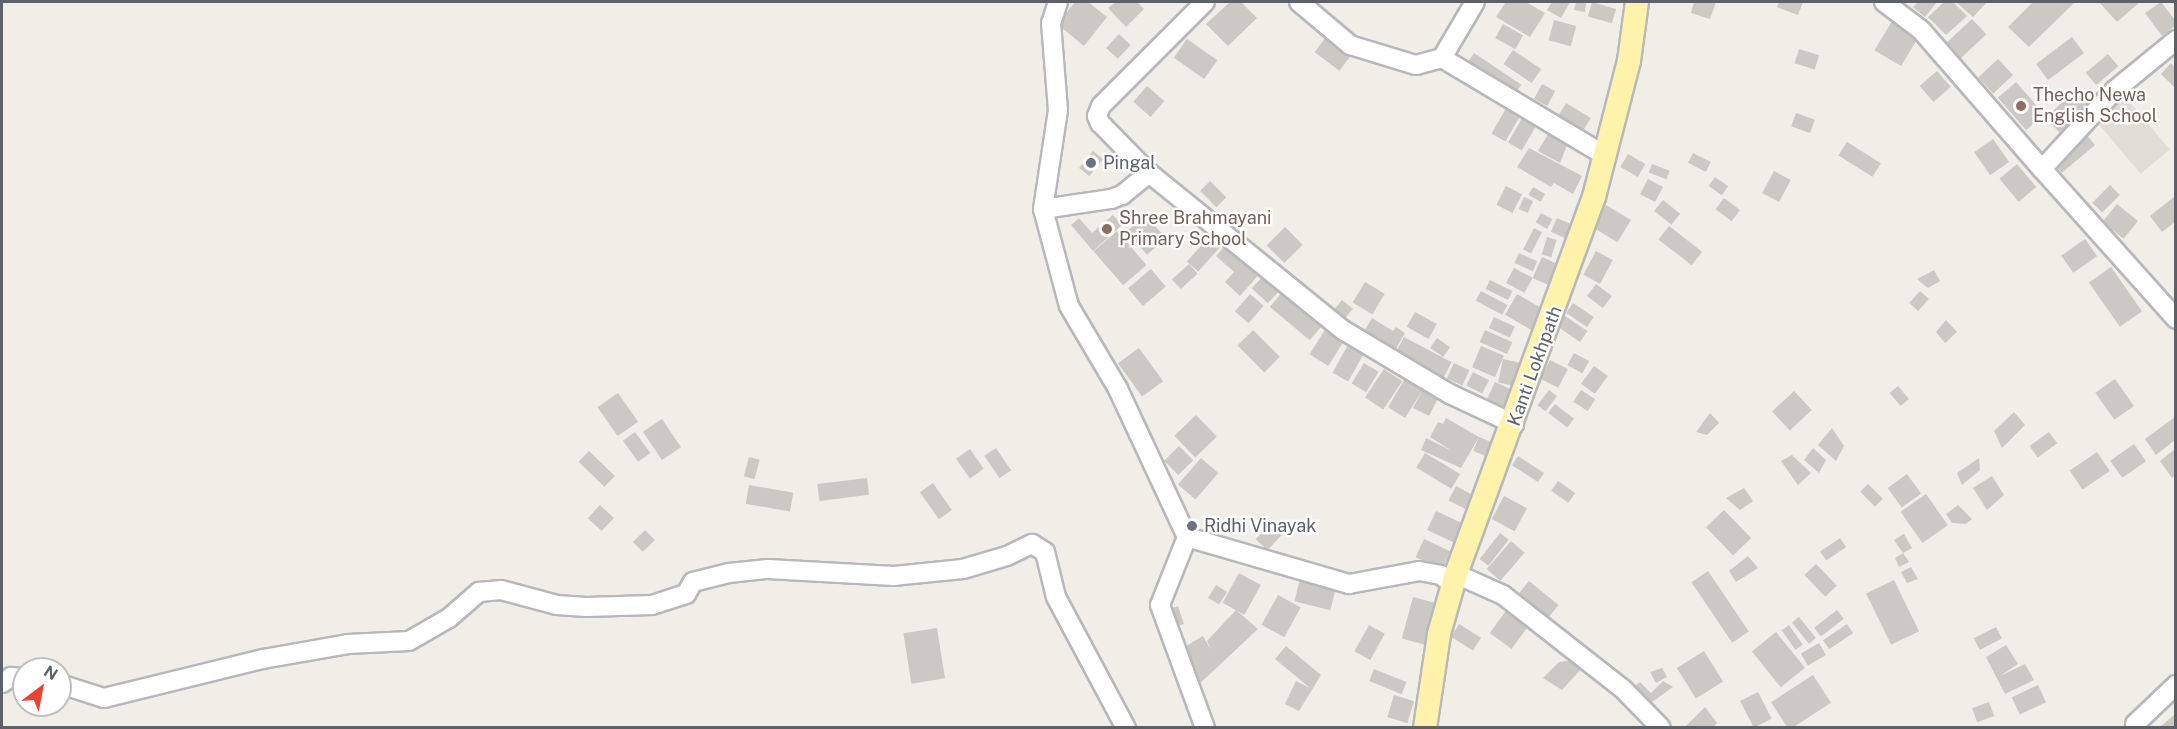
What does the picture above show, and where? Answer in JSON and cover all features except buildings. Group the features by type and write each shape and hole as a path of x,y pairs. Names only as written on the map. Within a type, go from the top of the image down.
{"main road":[{"name":"Kanti Lokhpath","path":"1425,728 1439,634 1455,580 1514,424 1606,156 1629,61 1637,2"}],"street":[{"path":"1058,2 1051,23 1058,111 1043,209 1069,306 1118,389 1187,537 1160,605 1205,728"},
{"path":"1205,2 1097,112 1100,123 1149,173 1368,348 1514,424"},
{"path":"1299,2 1350,45 1416,65 1442,58 1475,2"},
{"path":"1884,2 1921,30 2175,319"},
{"path":"2042,168 2115,90 2175,40"},
{"path":"1442,58 1606,156"},
{"path":"1043,209 1116,197 1149,173"},
{"path":"1187,537 1349,584 1419,571 1440,575 1503,595 1623,689 1660,728"},
{"path":"72,688 104,698 263,659 348,644 409,641 449,618 479,592 501,590 557,605 586,608 652,605 686,594 693,582 729,573 768,569 894,576 963,569 1007,556 1032,544 1046,552 1056,597 1126,728"},
{"path":"2134,726 2175,685"}],"shaded area":[{"path":"2124,95 2170,149 2141,174 2095,119"}],"place":[{"name":"Thecho Newa English School","path":"2021,106"},
{"name":"Pingal","path":"1091,163"},
{"name":"Shree Brahmayani Primary School","path":"1107,229"},
{"name":"Ridhi Vinayak","path":"1192,526"}]}
